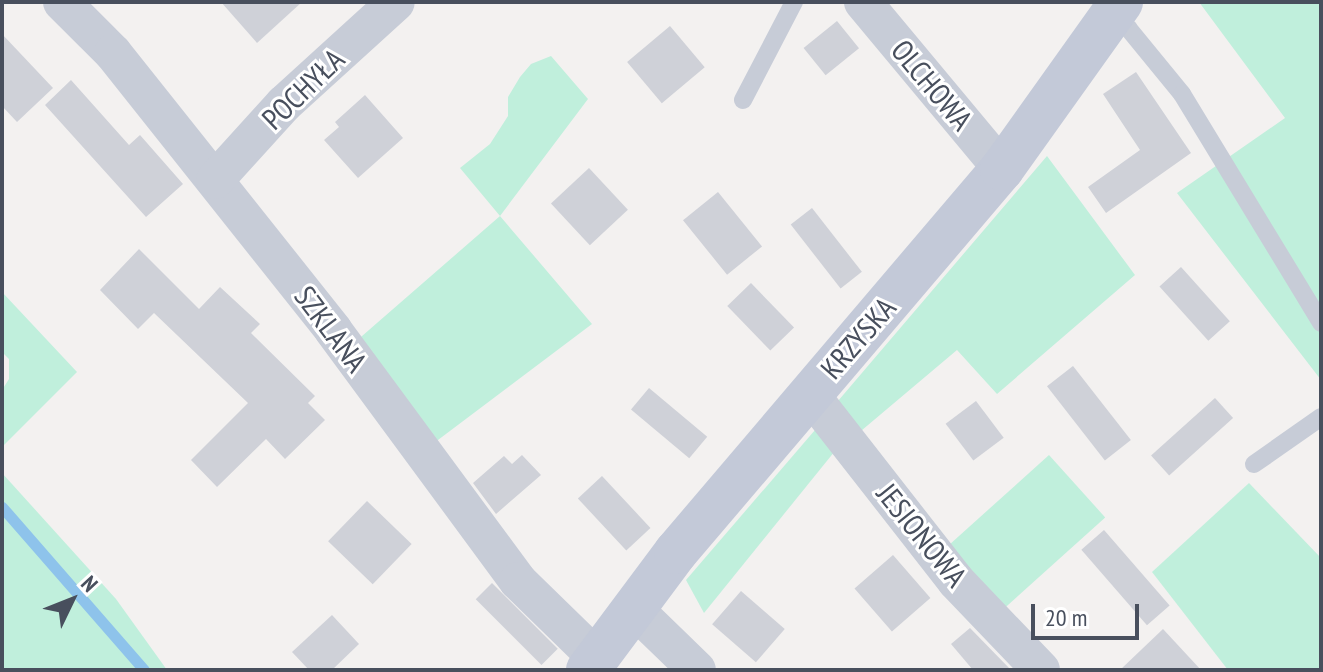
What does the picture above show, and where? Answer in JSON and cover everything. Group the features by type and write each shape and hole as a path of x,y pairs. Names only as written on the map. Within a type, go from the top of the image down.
{"street":[{"name":"SZKLANA","path":"62,2 113,53 215,180 333,330 518,581 592,664"},
{"name":"POCHYŁA","path":"215,180 284,104 396,2"},
{"name":"OLCHOWA","path":"863,2 1002,169"},
{"name":"KRZYSKA","path":"592,664 633,608 810,394 1002,169 1116,10"},
{"name":"JESIONOWA","path":"810,394 956,581 1041,670"},
{"path":"633,608 697,670"}],"lane":[{"path":"743,100 794,2"},
{"path":"1116,10 1182,94 1321,323"},
{"path":"1254,464 1321,417"}],"green space":[{"path":"1199,2 1321,2 1321,380 1177,193 1285,118"},
{"path":"551,56 588,99 500,216 460,168 490,144 508,116 508,97 520,77 531,64"},
{"path":"1047,156 1135,275 997,394 957,350 855,436 838,401"},
{"path":"500,216 592,324 430,446 354,343"},
{"path":"2,292 77,372 2,447 2,390 9,379 9,359 2,352"},
{"path":"815,430 839,446 704,613 686,580"},
{"path":"1049,455 1105,517 997,614 941,552"},
{"path":"2,473 116,599 167,670 2,670"},
{"path":"1249,483 1321,558 1321,670 1228,670 1152,572"}],"building":[{"path":"221,2 302,2 257,43"},
{"path":"837,21 859,48 826,75 804,48"},
{"path":"670,26 705,67 662,103 627,62"},
{"path":"2,34 53,88 17,122 2,106"},
{"path":"1136,72 1191,153 1106,213 1088,187 1140,150 1103,94"},
{"path":"71,80 129,145 140,135 183,184 146,217 45,105"},
{"path":"365,95 403,138 358,178 324,140 339,127 335,122"},
{"path":"589,168 628,210 590,245 551,203"},
{"path":"718,192 762,246 727,275 683,220"},
{"path":"812,208 862,272 841,288 791,225"},
{"path":"139,249 199,309 220,287 260,324 251,333 315,396 308,403 325,420 285,459 266,439 217,487 191,460 248,403 154,313 138,329 100,290"},
{"path":"1181,267 1230,321 1208,341 1159,286"},
{"path":"751,283 794,328 770,351 727,306"},
{"path":"1073,366 1131,440 1105,460 1047,386"},
{"path":"649,388 707,437 689,458 631,409"},
{"path":"1215,398 1233,418 1169,476 1151,456"},
{"path":"976,401 1004,438 973,461 946,424"},
{"path":"522,455 541,475 496,514 473,483 504,456 512,464"},
{"path":"602,476 650,528 626,550 578,499"},
{"path":"367,501 412,544 373,584 328,541"},
{"path":"1104,530 1170,605 1147,625 1081,550"},
{"path":"893,555 930,598 892,631 855,588"},
{"path":"492,583 558,649 541,665 476,599"},
{"path":"741,591 785,629 756,662 712,624"},
{"path":"332,615 359,644 332,670 309,670 292,652"},
{"path":"970,628 1011,670 973,670 951,644"},
{"path":"1163,629 1201,670 1120,670"}],"waterway":[{"path":"2,507 144,670"}]}
